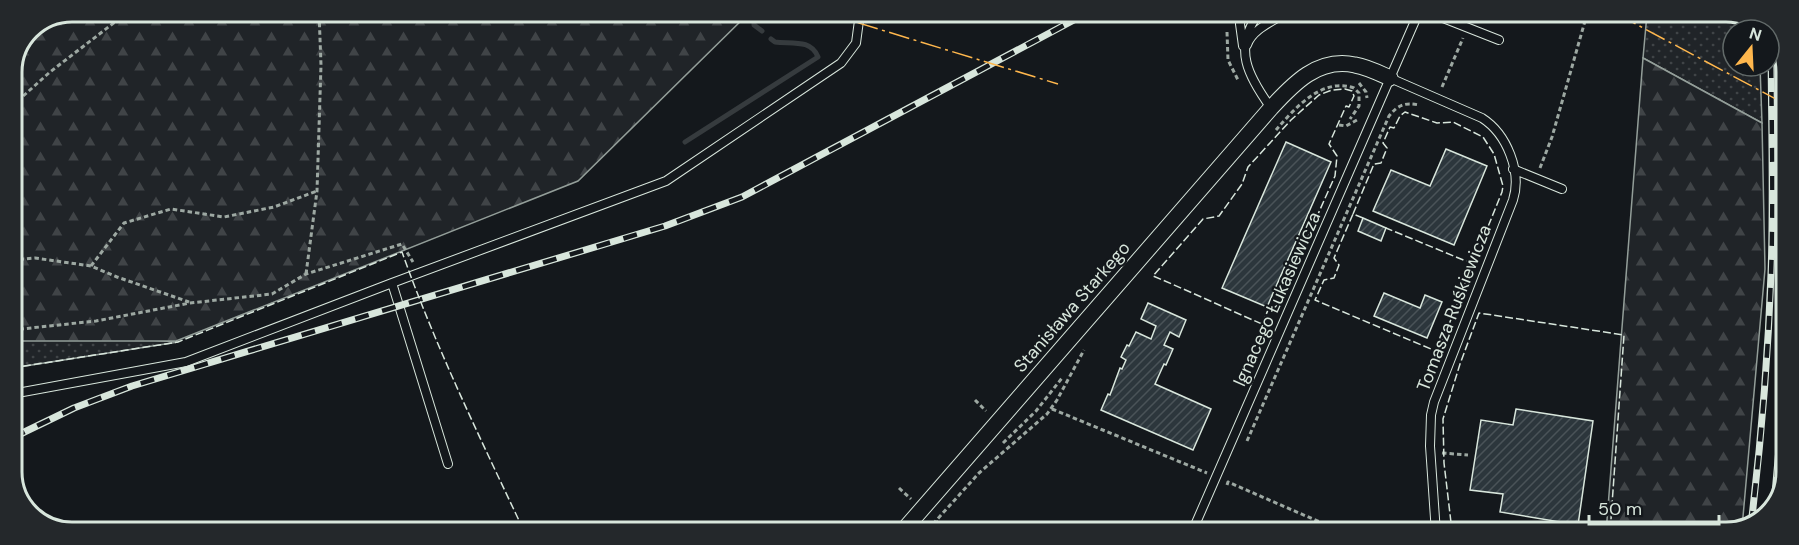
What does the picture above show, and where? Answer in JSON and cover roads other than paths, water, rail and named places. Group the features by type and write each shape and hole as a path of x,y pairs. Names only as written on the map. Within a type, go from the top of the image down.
{"street":[{"name":"Stanisława Starkego","path":"911,522 1270,108 1300,79 1316,69 1341,64 1354,65 1390,78"}],"lane":[{"path":"23,392 186,362 666,181 841,63 856,43 859,22"},
{"path":"1240,22 1241,41 1250,74 1270,108"},
{"path":"1244,52 1245,39 1253,22"},
{"path":"1244,52 1248,41 1272,22"},
{"name":"Ignacego Łukasiewicza","path":"1196,522 1414,22"},
{"path":"1459,22 1499,40"},
{"name":"Tomasza Ruśkiewicza","path":"1390,78 1482,118 1497,130 1504,140 1513,169 1515,188 1513,200 1442,379 1431,415 1430,446 1435,522"},
{"path":"1513,169 1563,189"},
{"path":"392,283 448,464"}],"waterway":[{"path":"754,22 754,25 762,31"},
{"path":"685,142 818,57 815,51 806,45 775,42 771,39"}],"railway":[{"path":"23,433 74,408 132,386 665,226 742,197 1070,22"},
{"path":"1752,516 1764,400 1771,274 1771,78"}]}
